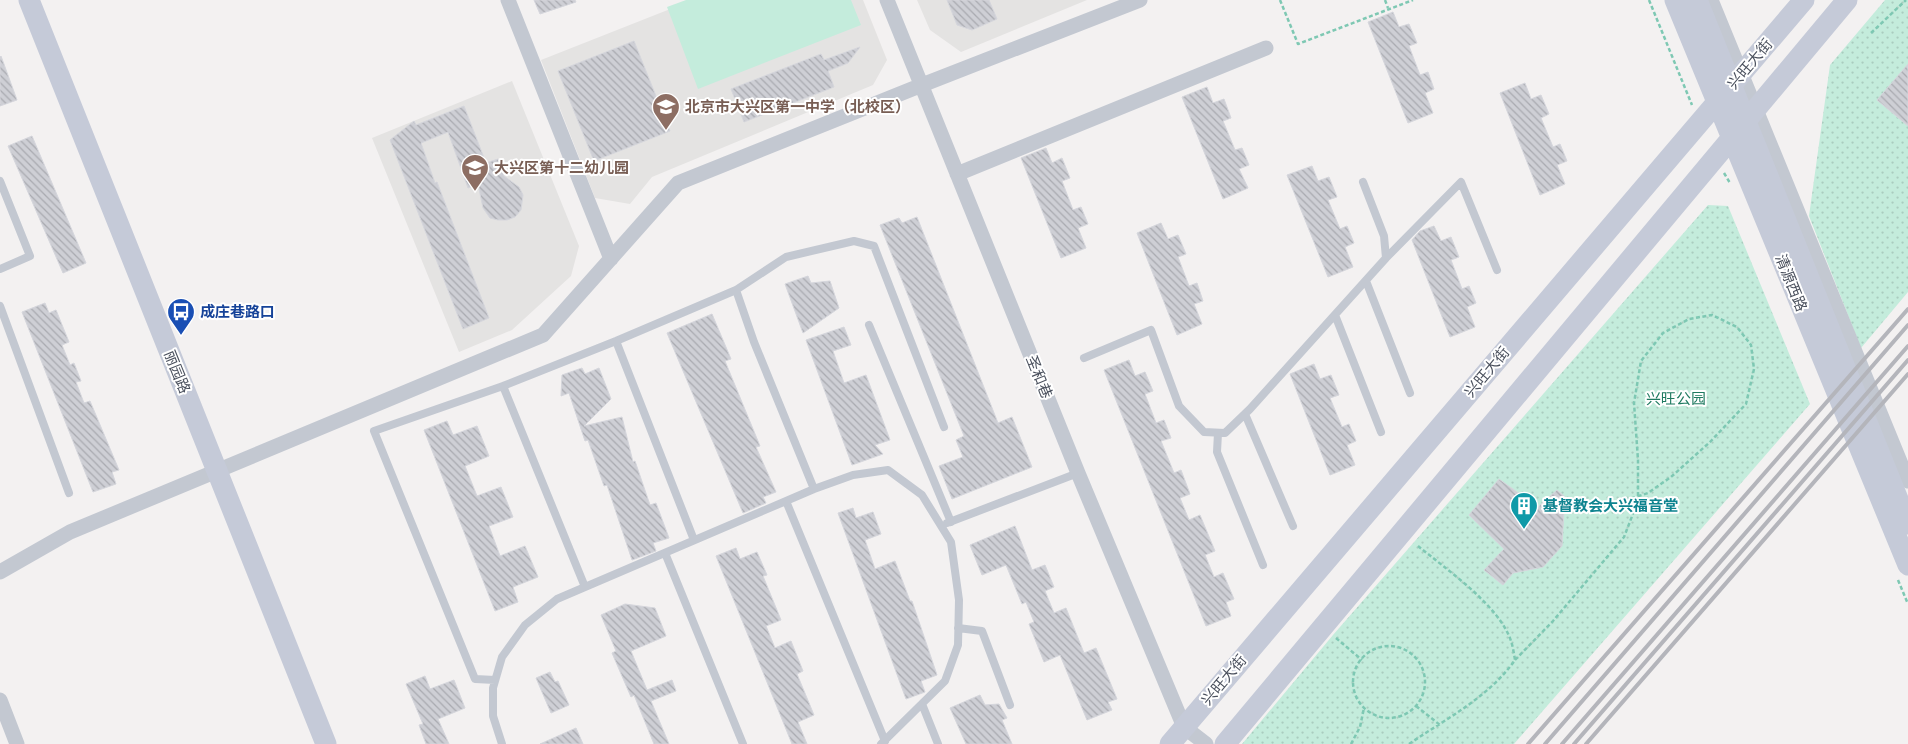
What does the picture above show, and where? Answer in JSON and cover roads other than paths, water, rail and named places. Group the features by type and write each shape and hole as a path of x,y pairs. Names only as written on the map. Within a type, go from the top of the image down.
{"main road":[{"name":"丽园路","path":"29,0 326,744"},
{"name":"清源西路","path":"1675,0 1908,565"},
{"name":"清源西路","path":"1696,0 1736,80 1751,115 1908,524"},
{"name":"兴旺大街","path":"1170,744 1804,0"},
{"path":"1225,744 1847,0"}],"street":[{"path":"508,0 611,259"},
{"name":"圣和巷","path":"887,0 1078,473 1184,727 1206,744"},
{"path":"0,572 70,532 543,335 678,183 1140,0"},
{"name":"清源西路","path":"1711,0 1736,80"},
{"path":"957,174 1266,48"},
{"name":"清源西路","path":"1751,115 1908,481"},
{"path":"0,700 18,744"}],"lane":[{"path":"0,181 30,256 0,269"},
{"path":"1363,182 1384,236 1386,258"},
{"path":"1084,358 1150,330 1180,406 1204,432 1225,432 1245,414 1386,258 1461,182 1497,270"},
{"path":"496,680 475,679 374,431 503,386 736,290 786,256 854,240 874,246 944,427"},
{"path":"1366,281 1410,393"},
{"path":"736,290 754,342 814,489"},
{"path":"0,306 69,493"},
{"path":"1335,315 1381,432"},
{"path":"868,325 951,522"},
{"path":"0,332 8,328"},
{"path":"616,340 694,540"},
{"path":"503,386 585,587"},
{"path":"1245,414 1293,526"},
{"path":"1218,432 1217,452 1264,565"},
{"path":"502,744 493,716 493,688 502,657 525,625 558,599 694,540 814,489 853,475 888,470 922,495 942,525 951,542 959,600 958,645 945,681 883,742 786,501"},
{"path":"942,525 1078,473"},
{"path":"666,553 743,744"},
{"path":"958,628 982,631 1010,705"},
{"path":"922,704 938,744"}],"railway":[{"path":"1528,744 1908,309"},
{"path":"1545,744 1908,325"},
{"path":"1562,744 1908,346"},
{"path":"1574,744 1908,360"},
{"path":"1586,744 1908,374"}],"place":[{"name":"北京市大兴区第一中学（北校区）","path":"666,131"},
{"name":"大兴区第十二幼儿园","path":"475,192"},
{"name":"成庄巷路口","path":"181,336"},
{"name":"基督教会大兴福音堂","path":"1524,530"}],"park label":[{"name":"兴旺公园","path":"1676,399"}]}
